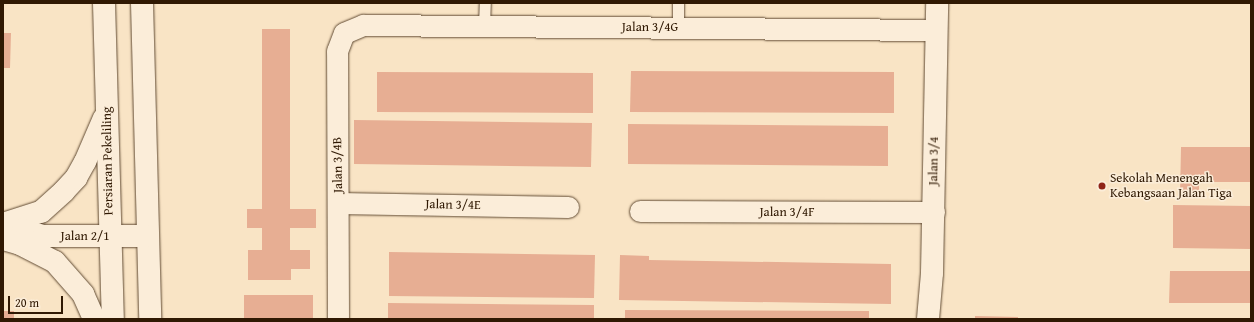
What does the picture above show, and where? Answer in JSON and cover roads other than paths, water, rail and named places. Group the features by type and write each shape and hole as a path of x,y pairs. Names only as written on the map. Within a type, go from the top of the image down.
{"main road":[{"name":"Persiaran Pekeliling","path":"104,3 113,319"},
{"path":"142,3 150,319"},
{"name":"Jalan 3/4","path":"928,319 932,273 934,212 937,3"},
{"path":"10,228 41,212 76,178 85,162 107,113"},
{"name":"Jalan 2/1","path":"10,228 43,223 110,229 148,229"},
{"path":"3,239 20,244 55,262 83,294 94,319"}],"street":[{"name":"Jalan 3/4G","path":"363,25 936,30"},
{"name":"Jalan 3/4B","path":"338,319 336,51 344,32 363,25"},
{"name":"Jalan 3/4E","path":"338,203 568,207"},
{"name":"Jalan 3/4F","path":"640,211 934,212"}],"lane":[{"path":"484,26 485,3"},
{"path":"678,3 678,27"}],"place":[{"name":"Sekolah Menengah Kebangsaan Jalan Tiga","path":"1102,186"}]}
